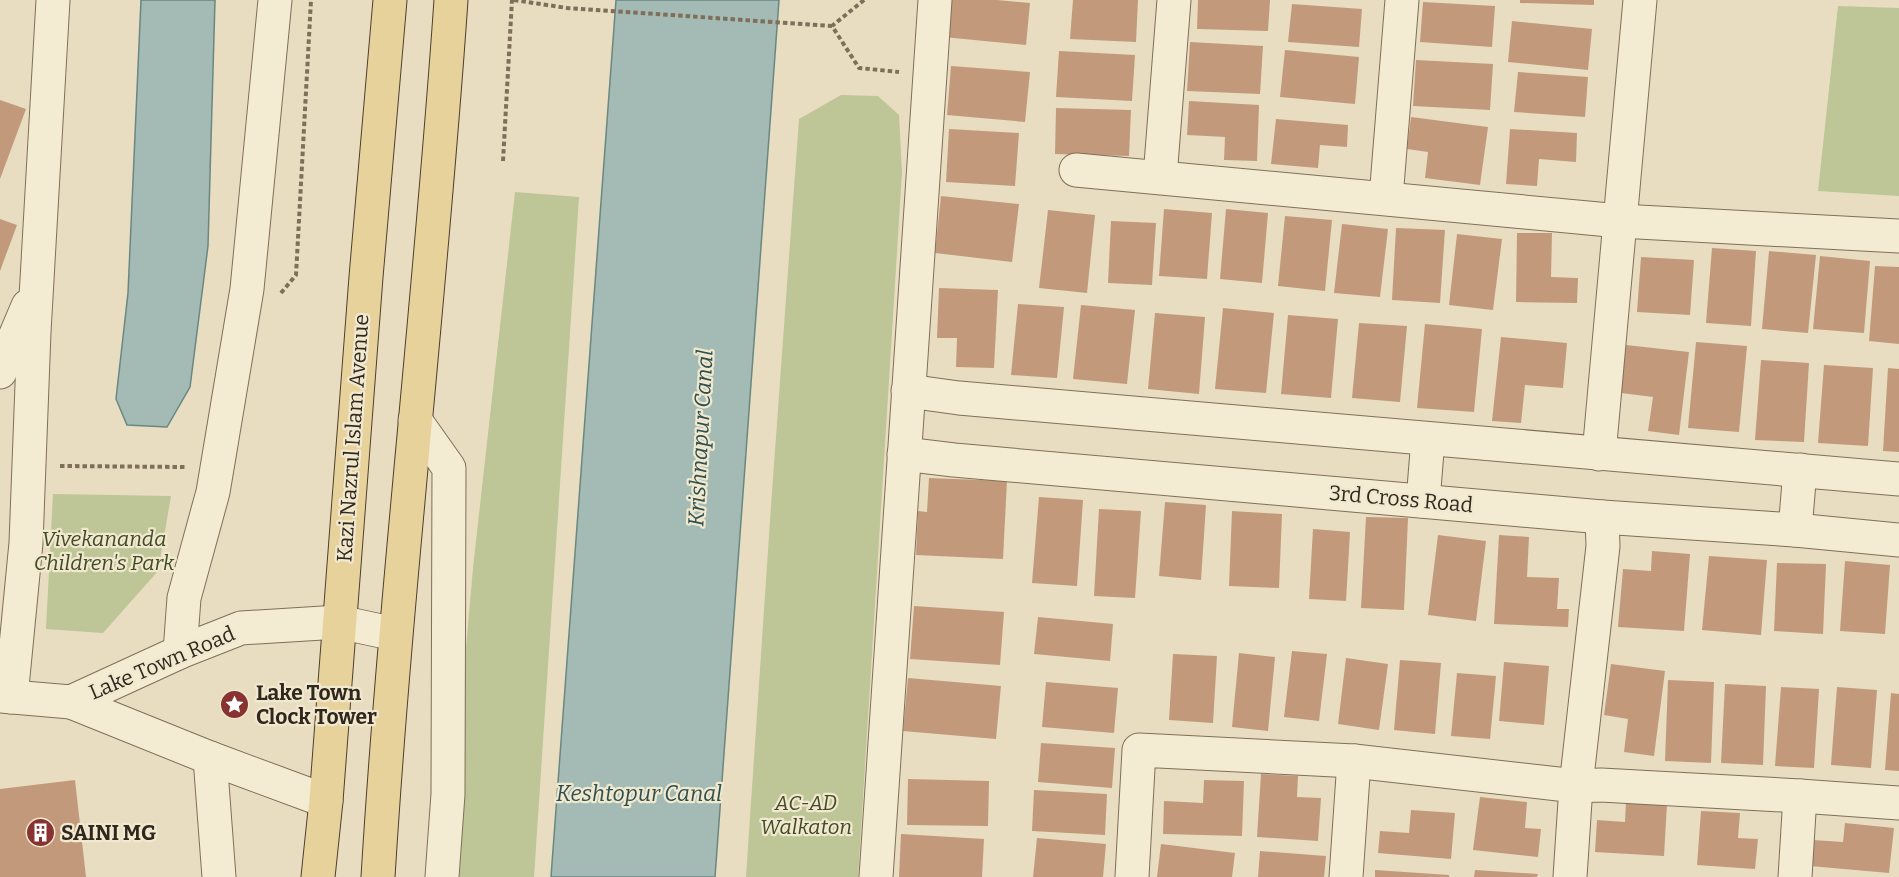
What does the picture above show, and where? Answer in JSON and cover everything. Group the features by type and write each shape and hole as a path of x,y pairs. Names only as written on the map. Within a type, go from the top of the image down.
{"main road":[{"name":"Kazi Nazrul Islam Avenue","path":"318,877 326,801 366,265 390,0"},
{"path":"378,877 395,634 442,137 451,0"}],"street":[{"path":"5,696 26,543 53,0"},
{"path":"180,652 184,598 213,492 247,290 275,0"},
{"path":"876,877 935,0"},
{"path":"1160,177 1174,0"},
{"path":"1386,198 1402,0"},
{"path":"1599,454 1640,0"},
{"path":"1076,170 1620,221 1899,237"},
{"path":"0,372 38,282"},
{"path":"908,391 959,398 1899,479"},
{"path":"416,420 449,468 448,794 442,877"},
{"path":"1423,501 1428,439"},
{"name":"3rd Cross Road","path":"904,454 1602,517 1795,530 1899,540"},
{"path":"1795,530 1800,470"},
{"path":"1570,877 1576,786 1603,546 1602,517"},
{"name":"Lake Town Road","path":"5,696 71,702 180,652 241,628 339,622 395,634"},
{"path":"71,702 210,758 326,801"},
{"path":"1132,877 1139,750 1354,762 1576,786 1601,785 1899,803"},
{"path":"210,758 219,877"},
{"path":"1346,877 1354,762"},
{"path":"1795,877 1800,796"}],"path":[{"path":"274,302 296,275 311,0"},
{"path":"503,160 513,0 567,8 832,26 864,0"},
{"path":"832,26 859,68"},
{"path":"29,466 217,467"}],"green space":[{"path":"1838,6 1899,8 1899,196 1818,191"},
{"name":"AC-AD Walkaton","path":"841,95 878,96 899,115 902,172 858,877 746,877 799,119"},
{"path":"515,192 579,197 534,877 446,877 473,568"},
{"name":"Vivekananda Children's Park","path":"53,494 171,496 158,571 103,633 46,629"}],"water":[{"path":"141,0 215,0 208,246 190,387 167,427 127,425 116,399 128,293"},
{"name":"Keshtopur Canal","path":"616,0 779,0 715,877 551,877"}],"building":[{"path":"947,0 997,0 1030,3 1026,45 943,37"},
{"path":"1073,0 1138,0 1136,42 1070,39"},
{"path":"1198,0 1270,0 1268,31 1197,29"},
{"path":"1520,0 1594,0 1594,5 1520,3"},
{"path":"1423,2 1495,6 1492,47 1420,42"},
{"path":"1292,4 1362,9 1359,47 1288,42"},
{"path":"1512,21 1592,29 1588,70 1508,62"},
{"path":"1190,42 1263,46 1260,94 1187,91"},
{"path":"1285,50 1359,57 1355,104 1280,97"},
{"path":"1059,51 1135,55 1132,101 1056,97"},
{"path":"1416,60 1493,64 1490,110 1413,106"},
{"path":"951,66 1030,72 1025,122 947,115"},
{"path":"1518,72 1588,77 1585,117 1514,112"},
{"path":"0,100 26,109 0,179"},
{"path":"1189,101 1259,105 1257,161 1224,160 1225,137 1187,135"},
{"path":"1056,108 1131,110 1129,156 1055,154"},
{"path":"1411,117 1488,127 1480,185 1425,178 1428,152 1407,149"},
{"path":"1276,119 1348,125 1347,147 1320,145 1318,168 1271,164"},
{"path":"949,129 1019,133 1015,186 946,182"},
{"path":"1510,129 1577,133 1576,162 1539,159 1537,186 1506,184"},
{"path":"941,196 1019,204 1012,262 935,253"},
{"path":"1164,209 1212,213 1207,279 1159,276"},
{"path":"1226,209 1268,213 1262,283 1220,279"},
{"path":"1048,210 1095,215 1087,293 1039,288"},
{"path":"1285,216 1332,220 1325,291 1278,286"},
{"path":"0,219 17,225 0,271"},
{"path":"1111,221 1156,223 1152,285 1108,283"},
{"path":"1342,224 1388,229 1380,297 1334,293"},
{"path":"1396,228 1445,230 1440,303 1392,300"},
{"path":"1517,233 1552,233 1551,277 1578,278 1577,303 1516,302"},
{"path":"1457,234 1502,239 1493,310 1449,305"},
{"path":"1712,248 1756,251 1751,326 1706,323"},
{"path":"1769,251 1816,255 1808,333 1762,329"},
{"path":"1820,256 1870,261 1864,333 1813,329"},
{"path":"1641,257 1694,260 1690,315 1637,312"},
{"path":"1875,266 1899,267 1899,344 1869,341"},
{"path":"939,288 998,290 994,368 956,367 957,338 937,338"},
{"path":"1018,304 1064,307 1057,378 1011,375"},
{"path":"1081,305 1135,310 1127,384 1073,379"},
{"path":"1223,308 1274,313 1266,393 1215,389"},
{"path":"1155,313 1205,317 1199,394 1148,389"},
{"path":"1288,315 1338,319 1331,398 1281,394"},
{"path":"1359,323 1407,326 1400,402 1352,398"},
{"path":"1425,324 1482,329 1474,412 1417,408"},
{"path":"1501,337 1567,343 1563,388 1525,385 1521,423 1492,421"},
{"path":"1696,342 1747,346 1739,432 1688,428"},
{"path":"1626,345 1689,352 1679,435 1648,431 1653,397 1621,393"},
{"path":"1761,360 1809,363 1804,442 1755,440"},
{"path":"1824,365 1873,368 1868,446 1818,443"},
{"path":"1888,368 1899,369 1899,452 1883,451"},
{"path":"929,478 1007,481 1003,559 916,555 918,511 927,512"},
{"path":"1039,497 1083,500 1077,586 1032,583"},
{"path":"1165,502 1206,505 1201,580 1159,576"},
{"path":"1099,509 1141,511 1135,598 1094,596"},
{"path":"1232,511 1282,514 1279,588 1229,586"},
{"path":"1366,517 1408,518 1404,610 1361,608"},
{"path":"1313,529 1350,532 1346,601 1309,599"},
{"path":"1438,535 1486,541 1476,621 1428,615"},
{"path":"1499,535 1529,537 1527,577 1559,578 1557,609 1569,609 1568,627 1494,624"},
{"path":"1652,551 1690,554 1684,631 1618,627 1623,569 1651,571"},
{"path":"1709,556 1767,560 1761,635 1702,630"},
{"path":"1845,561 1890,565 1885,634 1840,631"},
{"path":"1777,563 1826,564 1823,634 1774,631"},
{"path":"914,606 1004,612 1000,665 910,659"},
{"path":"1038,617 1113,624 1110,661 1034,654"},
{"path":"1292,651 1327,654 1319,721 1284,717"},
{"path":"1239,653 1275,657 1268,731 1232,727"},
{"path":"1173,654 1217,656 1213,723 1169,720"},
{"path":"1346,658 1388,664 1379,730 1338,724"},
{"path":"1400,660 1441,663 1435,734 1394,730"},
{"path":"1504,662 1549,666 1544,725 1499,721"},
{"path":"1611,664 1665,671 1654,756 1624,752 1628,719 1604,715"},
{"path":"1457,673 1496,676 1490,739 1451,736"},
{"path":"908,678 1001,686 996,739 903,731"},
{"path":"1668,680 1714,682 1711,763 1665,761"},
{"path":"1046,682 1118,688 1114,733 1042,727"},
{"path":"1725,684 1766,686 1763,765 1721,763"},
{"path":"1781,687 1819,689 1814,768 1775,766"},
{"path":"1837,687 1877,690 1871,768 1831,765"},
{"path":"1891,693 1899,694 1899,771 1885,770"},
{"path":"1041,743 1115,748 1112,788 1038,782"},
{"path":"1261,774 1298,776 1297,797 1321,798 1318,841 1257,837"},
{"path":"908,779 989,781 988,826 907,825"},
{"name":"SAINI MG","path":"75,780 86,877 0,877 0,789"},
{"path":"1204,780 1244,781 1242,836 1163,834 1164,801 1203,803"},
{"path":"1034,790 1107,794 1105,835 1032,831"},
{"path":"1480,797 1527,802 1525,828 1541,829 1538,857 1473,850"},
{"path":"1626,802 1667,804 1664,856 1595,852 1597,820 1625,822"},
{"path":"1411,810 1455,813 1451,859 1378,853 1380,831 1409,833"},
{"path":"1701,811 1740,813 1738,838 1758,839 1755,869 1697,865"},
{"path":"1845,823 1894,828 1889,873 1810,866 1813,840 1843,842"},
{"path":"901,834 984,839 982,877 899,877"},
{"path":"1037,838 1106,844 1103,877 1033,877"},
{"path":"1161,844 1235,853 1232,877 1157,877"},
{"path":"1260,851 1326,856 1324,877 1258,877"},
{"path":"1375,870 1449,875 1449,877 1375,877"},
{"path":"1475,870 1538,874 1537,877 1474,877"}],"place":[{"name":"Lake Town Clock Tower","path":"235,705"},
{"name":"SAINI MG","path":"40,833"}],"water label":[{"name":"Krishnapur Canal","path":"700,438"}]}
